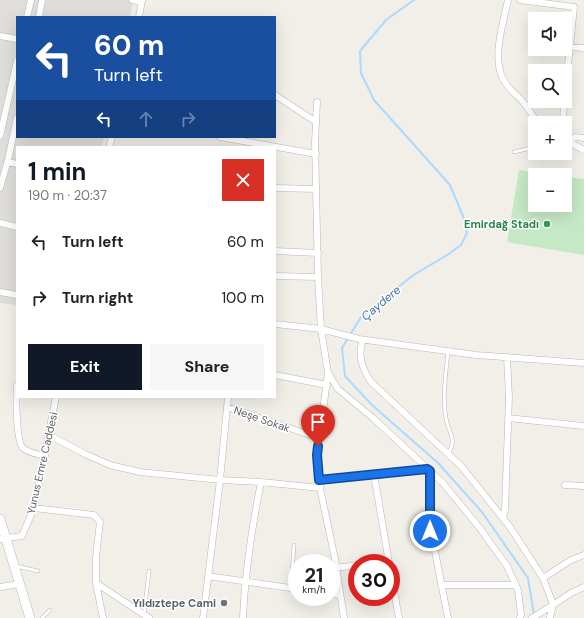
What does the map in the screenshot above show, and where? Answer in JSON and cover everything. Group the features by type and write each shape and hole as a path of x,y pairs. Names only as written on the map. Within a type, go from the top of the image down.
{"main road":[{"path":"0,519 3,539 14,565 30,618"}],"street":[{"path":"27,16 31,0"},
{"path":"39,16 42,0"},
{"path":"132,0 142,1 139,16"},
{"path":"508,0 501,34 498,59 499,69 506,84 523,102 533,116"},
{"path":"520,0 574,7"},
{"path":"572,23 575,0"},
{"path":"0,36 16,39"},
{"path":"572,47 584,48"},
{"path":"0,136 16,65"},
{"path":"276,96 316,122"},
{"path":"0,98 8,100"},
{"path":"317,102 316,188 318,277 321,329 328,374 317,455 320,488 333,554"},
{"path":"0,188 16,122"},
{"path":"572,139 575,137 584,138"},
{"path":"226,138 271,146"},
{"path":"572,144 584,150"},
{"path":"276,147 316,154"},
{"path":"7,162 16,164"},
{"path":"276,188 316,188"},
{"path":"0,223 16,227"},
{"path":"276,251 318,253"},
{"path":"276,276 318,277"},
{"path":"0,292 16,295"},
{"path":"276,324 321,329 340,335 361,339 448,351 584,363"},
{"path":"361,339 360,359 371,382 461,466 503,518 543,578 553,604 550,618"},
{"path":"503,518 505,509 508,418 507,357"},
{"path":"328,374 338,389 373,418 442,482 478,527 507,566 516,585 518,590 521,615 520,618"},
{"path":"276,375 327,385"},
{"path":"16,398 20,444 26,450 44,456"},
{"name":"Yunus Emre Caddesi","path":"3,539 22,536 34,508 56,398"},
{"path":"203,618 220,480 228,398"},
{"name":"Neşe Sokak","path":"227,407 319,438"},
{"path":"508,418 584,426"},
{"path":"49,435 85,454 110,464 140,472 320,488"},
{"path":"319,480 429,470"},
{"path":"429,470 430,531 448,618"},
{"path":"374,474 388,554"},
{"path":"244,618 245,582 253,524 261,482"},
{"path":"566,485 584,486"},
{"path":"34,508 94,515 100,522 96,557 96,583 103,618"},
{"path":"543,578 571,560 584,555"},
{"path":"208,576 288,587"},
{"path":"96,583 147,616"},
{"path":"0,587 19,584"},
{"path":"441,585 516,585"},
{"path":"532,618 573,592 584,588"},
{"path":"340,595 344,618"},
{"path":"397,606 399,618"}],"lane":[{"path":"514,152 528,149"},
{"path":"448,351 445,409 447,422 454,440 448,453"},
{"path":"294,545 294,554"},
{"path":"14,565 38,571"},
{"path":"147,616 149,571"},
{"path":"42,618 50,610"}],"shaded area":[{"path":"0,0 133,0 130,16 16,16 16,138 104,138 102,146 16,146 16,305 0,303"}],"green space":[{"name":"Emirdağ Stadı","path":"519,170 528,171 528,212 572,212 572,178 584,179 584,255 507,242"}],"waterway":[{"name":"Çaydere","path":"414,0 386,20 360,51 361,73 374,100 450,185 463,216 467,233 461,245 412,276 361,317 342,348 345,376 372,405 438,463 482,512 528,578 534,615"}],"place":[{"name":"Emirdağ Stadı","path":"547,224"},
{"name":"Yıldıztepe Cami","path":"224,603"}],"route":[{"path":"318,446 317,455 319,480 427,469 430,471 430,531"}]}
